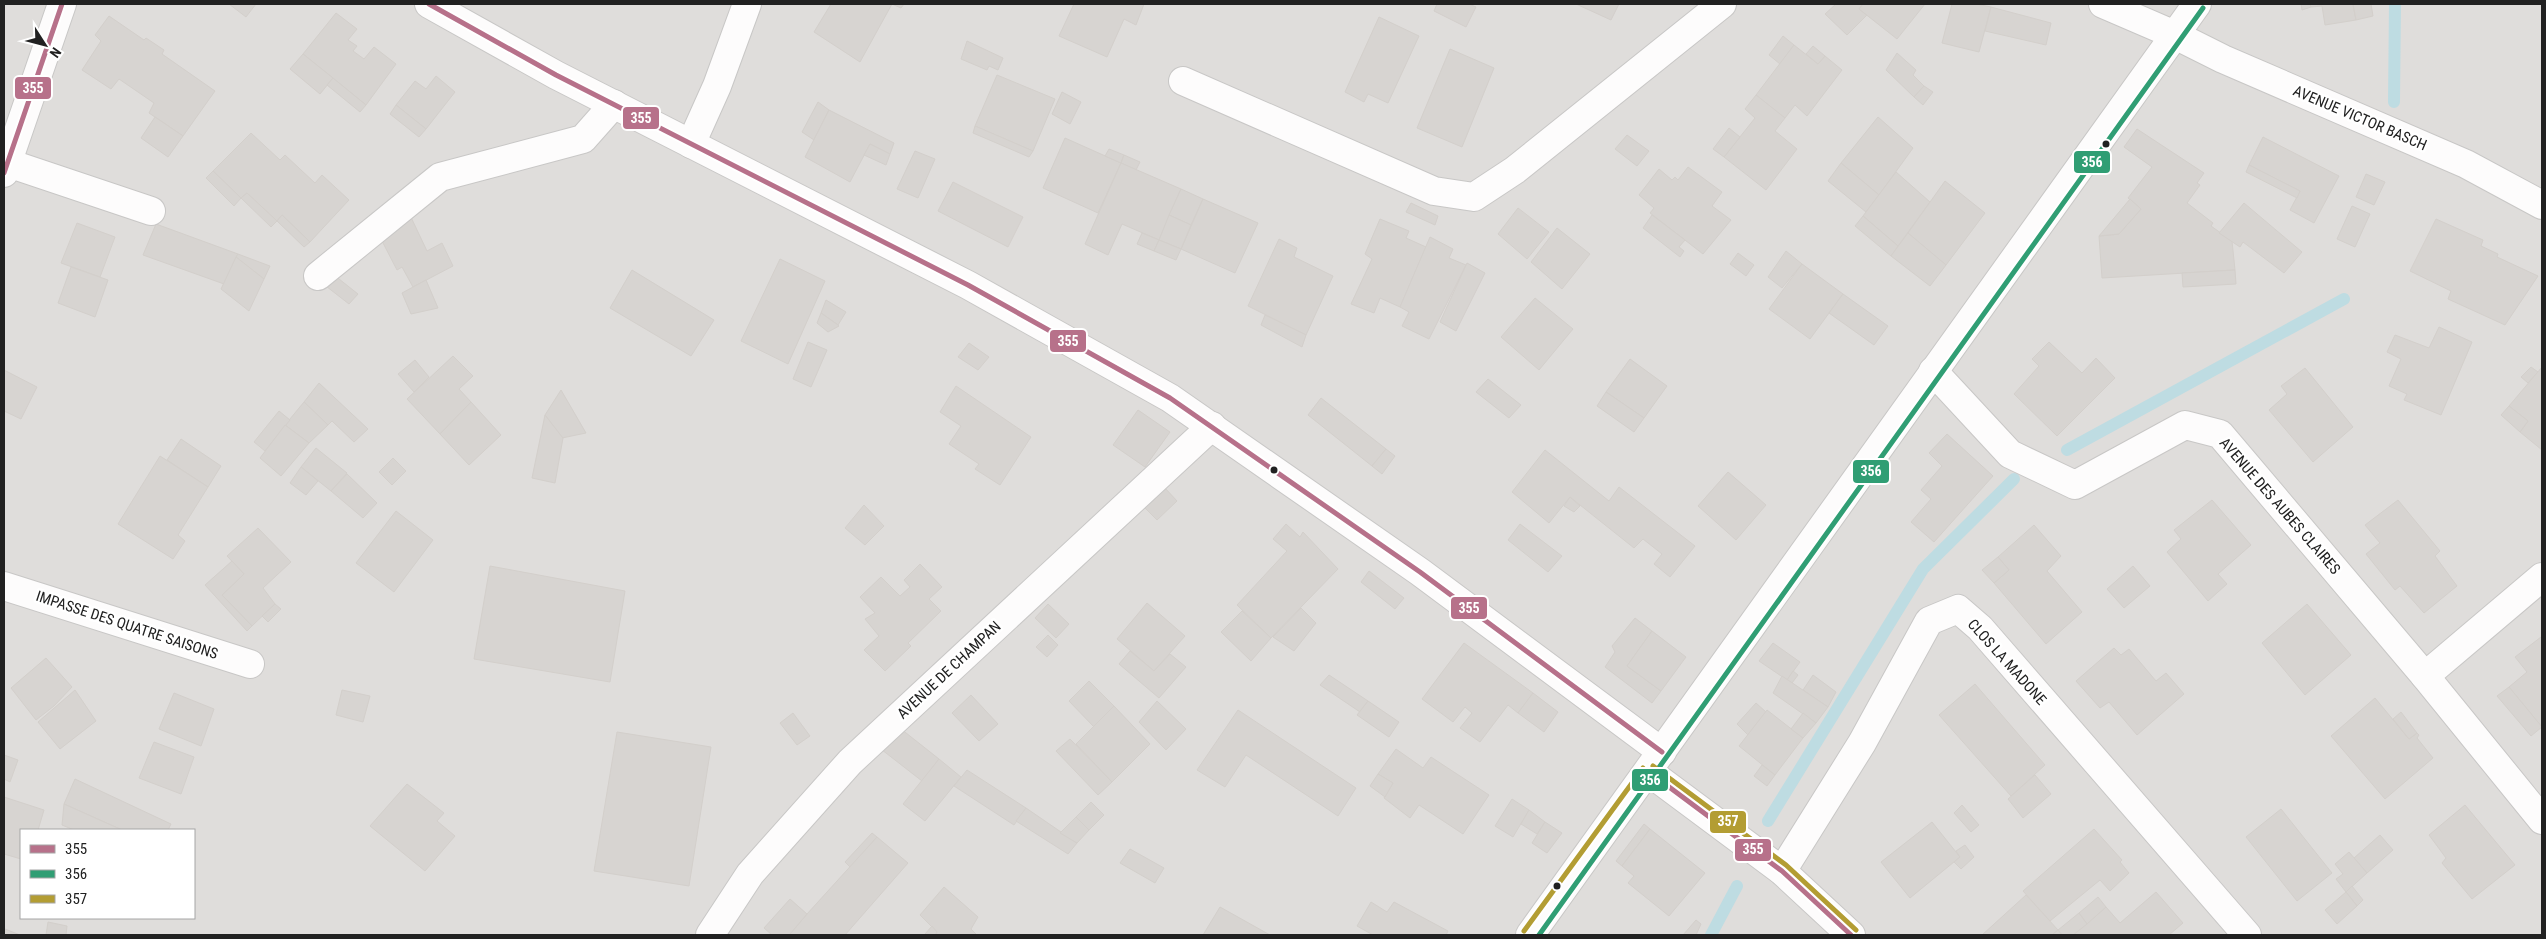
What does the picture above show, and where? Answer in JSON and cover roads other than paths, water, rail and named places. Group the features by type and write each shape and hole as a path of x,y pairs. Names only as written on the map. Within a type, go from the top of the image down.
{"street":[{"path":"62,4 6,168 152,211"},
{"path":"429,4 556,75 968,285 1164,394 1420,572 1656,762 1782,872 1850,935"},
{"path":"691,144 717,86 747,4"},
{"path":"1183,81 1434,191 1474,197 1515,170 1722,4"},
{"name":"AVENUE VICTOR BASCH","path":"2103,4 2175,35 2223,59 2466,164 2542,205"},
{"path":"1530,935 1656,762 1933,371 2197,4"},
{"path":"318,276 440,177 583,139 614,104"},
{"name":"AVENUE DES AUBES CLAIRES","path":"1933,371 2010,454 2075,485 2185,425 2220,434 2425,676 2542,820"},
{"name":"AVENUE DE CHAMPAN","path":"710,935 750,874 850,762 1212,426"},
{"path":"2425,676 2542,578"},
{"name":"IMPASSE DES QUATRE SAISONS","path":"4,586 250,664"},
{"name":"CLOS LA MADONE","path":"1782,872 1862,743 1930,621 1958,609 1980,628 2248,935"}],"waterway":[{"path":"2394,102 2395,4"},
{"path":"2067,450 2344,299"},
{"path":"1768,821 1923,569 2014,479"},
{"path":"1711,935 1737,886"}]}
